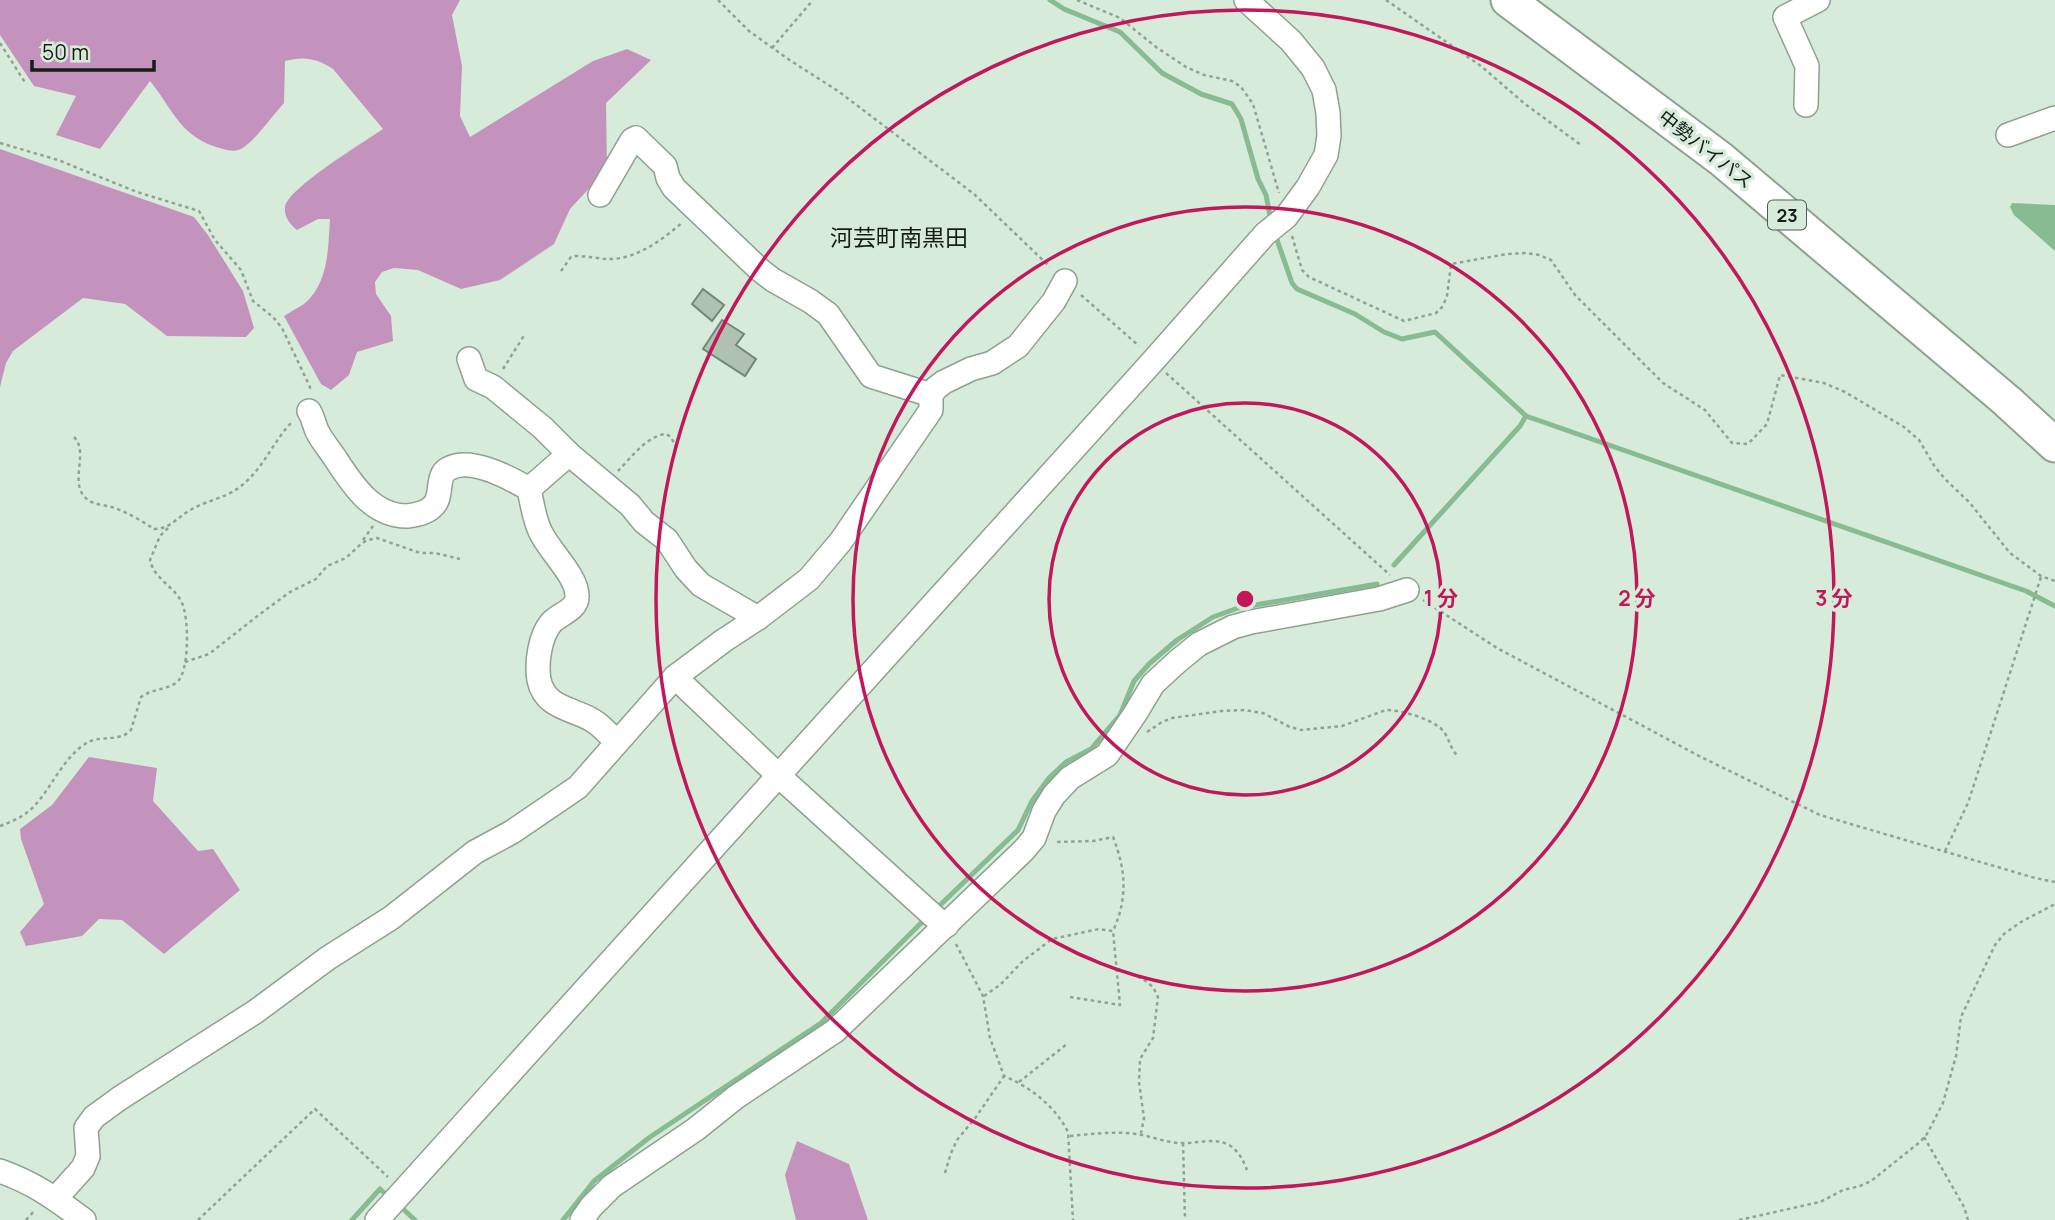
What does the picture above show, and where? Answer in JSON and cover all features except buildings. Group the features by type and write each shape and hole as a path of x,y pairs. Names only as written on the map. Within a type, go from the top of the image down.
{"highway":[{"name":"中勢バイパス","path":"1508,0 1721,159 2007,401 2055,445"}],"street":[{"path":"377,1220 1265,234 1286,217 1308,187 1326,155 1329,136 1324,90 1313,68 1299,50 1247,0"},
{"path":"1805,105 1807,66 1785,17 1818,0"},
{"path":"2008,135 2055,118"},
{"path":"600,195 632,140 636,138 665,166 674,188 760,270 828,314 871,376 931,395"},
{"path":"56,1198 83,1168 88,1156 86,1128 94,1117 255,1012 328,958 391,918 475,852 512,832 578,787 674,677 809,579 931,410 931,395 936,388 954,376 992,362 1017,346 1054,301 1065,281"},
{"path":"469,359 476,379 493,387 544,428 569,454 630,505 644,522 667,540 686,569 701,585 758,618"},
{"path":"309,411 320,436 346,475 368,500 383,512 412,516 429,509 437,501 443,474 447,469 455,467 484,468 529,489"},
{"path":"529,489 569,454"},
{"path":"529,489 541,534 574,585 577,595 574,605 551,623 545,634 541,647 539,678 542,690 554,704 593,720 616,742"},
{"path":"582,1220 612,1186 696,1129 736,1097 835,1031 935,934 936,917 1024,850 1035,836 1044,811 1054,795 1070,778 1107,755 1153,684 1199,644 1242,625 1379,599 1407,590"},
{"path":"674,677 936,917"},
{"path":"0,1171 25,1180 56,1198 83,1220"}],"path":[{"path":"718,0 749,31 838,91 974,194 1065,281 1118,326 1153,361 1407,590 1497,648 1701,757 1821,816 2035,878 2055,881"},
{"path":"772,48 813,0"},
{"path":"1077,0 1120,18 1186,67 1204,75 1232,81 1241,87 1253,104 1302,270 1309,277 1404,321 1436,313 1443,306 1451,264 1516,254 1539,255 1551,260 1576,295 1663,383 1705,410 1732,443 1748,444 1767,424 1780,375 1824,383 1904,427 1919,440 1935,467 1969,502 2010,553 2041,576 2055,581"},
{"path":"1386,0 1481,66 1525,104 1581,145"},
{"path":"0,43 26,84"},
{"path":"0,143 58,160 137,192 199,211 215,240 241,270 253,302 273,317 282,328 310,387 309,411 291,422 260,468 240,487 194,507 160,536 150,560 153,571 183,604 187,631 181,677 177,682 152,690 141,698 131,730 127,734 85,744 66,763 26,814 0,827"},
{"path":"561,271 571,257 630,257 672,231 698,209"},
{"path":"493,387 525,334"},
{"path":"607,485 649,440 666,434 671,437 677,449"},
{"path":"74,437 80,448 78,478 82,493 87,499 116,508 154,529 170,526"},
{"path":"185,662 209,654 280,599 316,579 327,566 346,558 368,540 377,538 420,553 435,553 460,559"},
{"path":"1945,851 1968,803 2041,576"},
{"path":"1143,734 1172,718 1221,711 1263,713 1301,730 1342,726 1393,710 1426,719 1439,726 1446,733 1451,750 1458,756"},
{"path":"1035,836 1060,842 1093,841 1113,836 1124,874 1119,918 1113,931 1120,1005 1070,997"},
{"path":"1739,1220 1820,1202 1843,1190 1860,1186 1871,1181 1924,1137 1943,1103 1956,1056 1961,1017 1995,945 2004,934 2021,922 2055,904"},
{"path":"936,917 983,996 990,1038 1004,1076 1038,1095 1063,1122 1068,1136 1073,1220"},
{"path":"983,996 1000,985 1023,961 1052,939 1099,929 1113,931"},
{"path":"1118,969 1143,979 1153,987 1158,997 1153,1038 1140,1059 1144,1118 1140,1134"},
{"path":"1019,1082 1067,1044"},
{"path":"945,1173 957,1140 1004,1076"},
{"path":"198,1220 315,1109 403,1191"},
{"path":"1068,1136 1140,1134 1153,1139 1183,1143 1225,1143 1238,1152 1247,1170"},
{"path":"1924,1137 1964,1207 1968,1220"},
{"path":"1183,1143 1185,1220"}],"shaded area":[{"path":"0,0 460,0 452,15 462,66 460,116 470,137 593,61 627,49 651,60 606,103 607,169 570,209 554,244 500,280 461,289 418,270 394,268 382,272 375,282 376,294 391,316 393,341 357,352 349,375 331,390 321,384 284,316 312,296 323,276 330,219 318,219 297,230 288,220 285,207 289,199 312,177 383,129 333,69 310,59 285,61 284,103 248,144 234,151 209,144 188,131 150,81 100,149 56,135 76,96 34,86 0,35"},
{"path":"0,149 194,217 243,291 254,328 246,337 167,336 125,304 83,298 13,351 6,363 0,387"},
{"path":"2012,203 2055,205 2055,251 2014,215 2010,207"},
{"path":"89,757 157,768 153,801 198,851 213,849 240,890 164,954 122,920 99,919 82,936 26,946 20,932 44,904 20,829 52,805"},
{"path":"797,1141 849,1164 868,1220 796,1220 785,1175"}],"waterway":[{"path":"1050,0 1064,9 1120,32 1162,73 1201,94 1232,104 1241,119 1258,179 1266,195 1271,221"},
{"path":"1275,234 1292,283 1297,289 1355,314 1384,332 1402,339 1435,332 1526,416 2026,591 2055,606"},
{"path":"1394,565 1520,426 1526,416"},
{"path":"935,910 1018,830 1032,801 1049,778 1066,762 1091,749 1120,715 1134,681 1177,640 1213,617 1238,608 1377,584"},
{"path":"563,1220 594,1181 650,1137 821,1023 928,916"},
{"path":"352,1220 380,1189 389,1197"},
{"path":"402,1208 415,1220"}],"district":[{"name":"河芸町南黒田","path":"899,237"}]}
